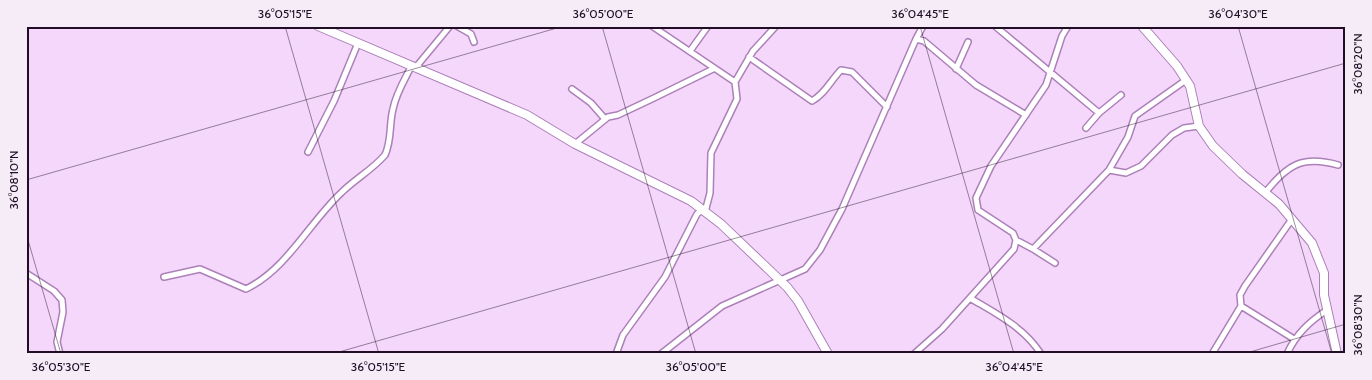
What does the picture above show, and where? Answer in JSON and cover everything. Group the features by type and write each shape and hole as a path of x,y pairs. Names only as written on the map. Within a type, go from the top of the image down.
{"street":[{"path":"318,26 527,116 575,144 691,201 721,224 780,280 798,301 828,354"},
{"path":"164,277 200,269 246,289 257,283 301,241 340,193 385,155 389,146 393,109 398,92 414,66 450,26"},
{"path":"457,26 471,34 474,42"},
{"path":"652,26 713,69 735,82"},
{"path":"690,51 708,26"},
{"path":"616,354 623,335 665,276 697,214 704,211 710,193 712,154 737,99 735,82 749,57 776,26"},
{"path":"661,354 722,306 805,269 820,250 842,209 923,26"},
{"path":"995,26 1050,70 1099,113"},
{"path":"914,354 942,329 1014,249 1016,240 1014,233 978,210 976,198 991,166 1046,85 1068,26"},
{"path":"1142,26 1190,86 1199,126 1213,146 1279,204 1312,243 1324,274 1324,296 1337,354"},
{"path":"916,39 924,41 976,85 1026,115"},
{"path":"956,69 968,42"},
{"path":"308,152 334,101 358,43"},
{"path":"749,57 812,101 821,96 830,81 841,70 852,72 887,108"},
{"path":"575,144 605,119 654,98 713,69"},
{"path":"1034,249 1109,170 1128,137 1135,116 1186,80"},
{"path":"572,89 591,104 605,119"},
{"path":"1086,128 1099,113 1121,95"},
{"path":"1109,170 1126,172 1141,166 1172,135 1184,128 1199,126"},
{"path":"1265,193 1286,168 1320,160 1338,165"},
{"path":"1212,354 1241,306 1240,295 1245,286 1292,220"},
{"path":"1016,240 1055,263"},
{"path":"26,273 54,291 62,300 63,312 57,342 60,354"},
{"path":"970,298 1012,323 1029,338 1041,354"},
{"path":"1241,306 1294,338"},
{"path":"1287,354 1294,338 1308,322 1327,310"}]}
